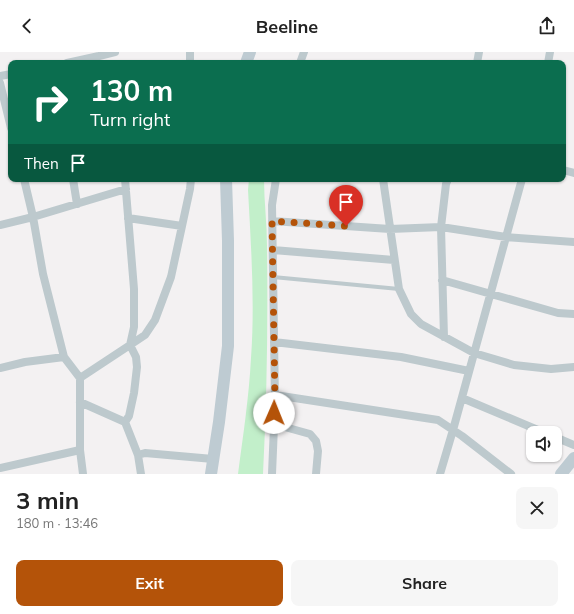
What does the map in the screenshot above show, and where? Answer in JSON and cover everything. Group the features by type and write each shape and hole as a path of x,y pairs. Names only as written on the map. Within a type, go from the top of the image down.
{"street":[{"path":"83,60 115,52"},
{"path":"0,83 8,116"},
{"path":"25,182 33,217 43,274 64,357 80,378 80,450 83,474"},
{"path":"73,182 77,204"},
{"path":"125,182 134,289 134,327 130,345 136,357 137,367 131,409 125,422"},
{"path":"80,378 145,335 155,320 171,277 190,189 190,182"},
{"path":"211,474 228,346 228,241 226,182"},
{"path":"272,474 275,395 272,205 276,182"},
{"path":"383,182 399,289 411,314 421,324 474,353 514,365 551,369 574,367"},
{"path":"444,336 440,227 447,182"},
{"path":"440,474 521,182"},
{"path":"0,225 33,217 126,189"},
{"path":"128,218 182,226"},
{"path":"272,221 390,229 440,227 506,237 574,242"},
{"path":"273,250 394,260"},
{"path":"442,280 558,313 574,314"},
{"path":"274,342 401,357 469,371"},
{"path":"0,368 25,362 64,357"},
{"path":"275,395 438,420 511,474"},
{"path":"462,398 528,426"},
{"path":"80,402 125,422 138,454 141,474"},
{"path":"274,424 310,434 316,441 318,451 316,474"},
{"path":"562,440 574,445"},
{"path":"0,468 80,450"},
{"path":"138,454 146,453 213,459"},
{"path":"561,474 574,458"}],"lane":[{"path":"273,277 399,289"}],"green space":[{"path":"249,182 264,182 267,229 267,360 263,474 238,474 250,373 252,337 253,295"}],"route":[{"path":"274,413 272,221 346,226"}]}
